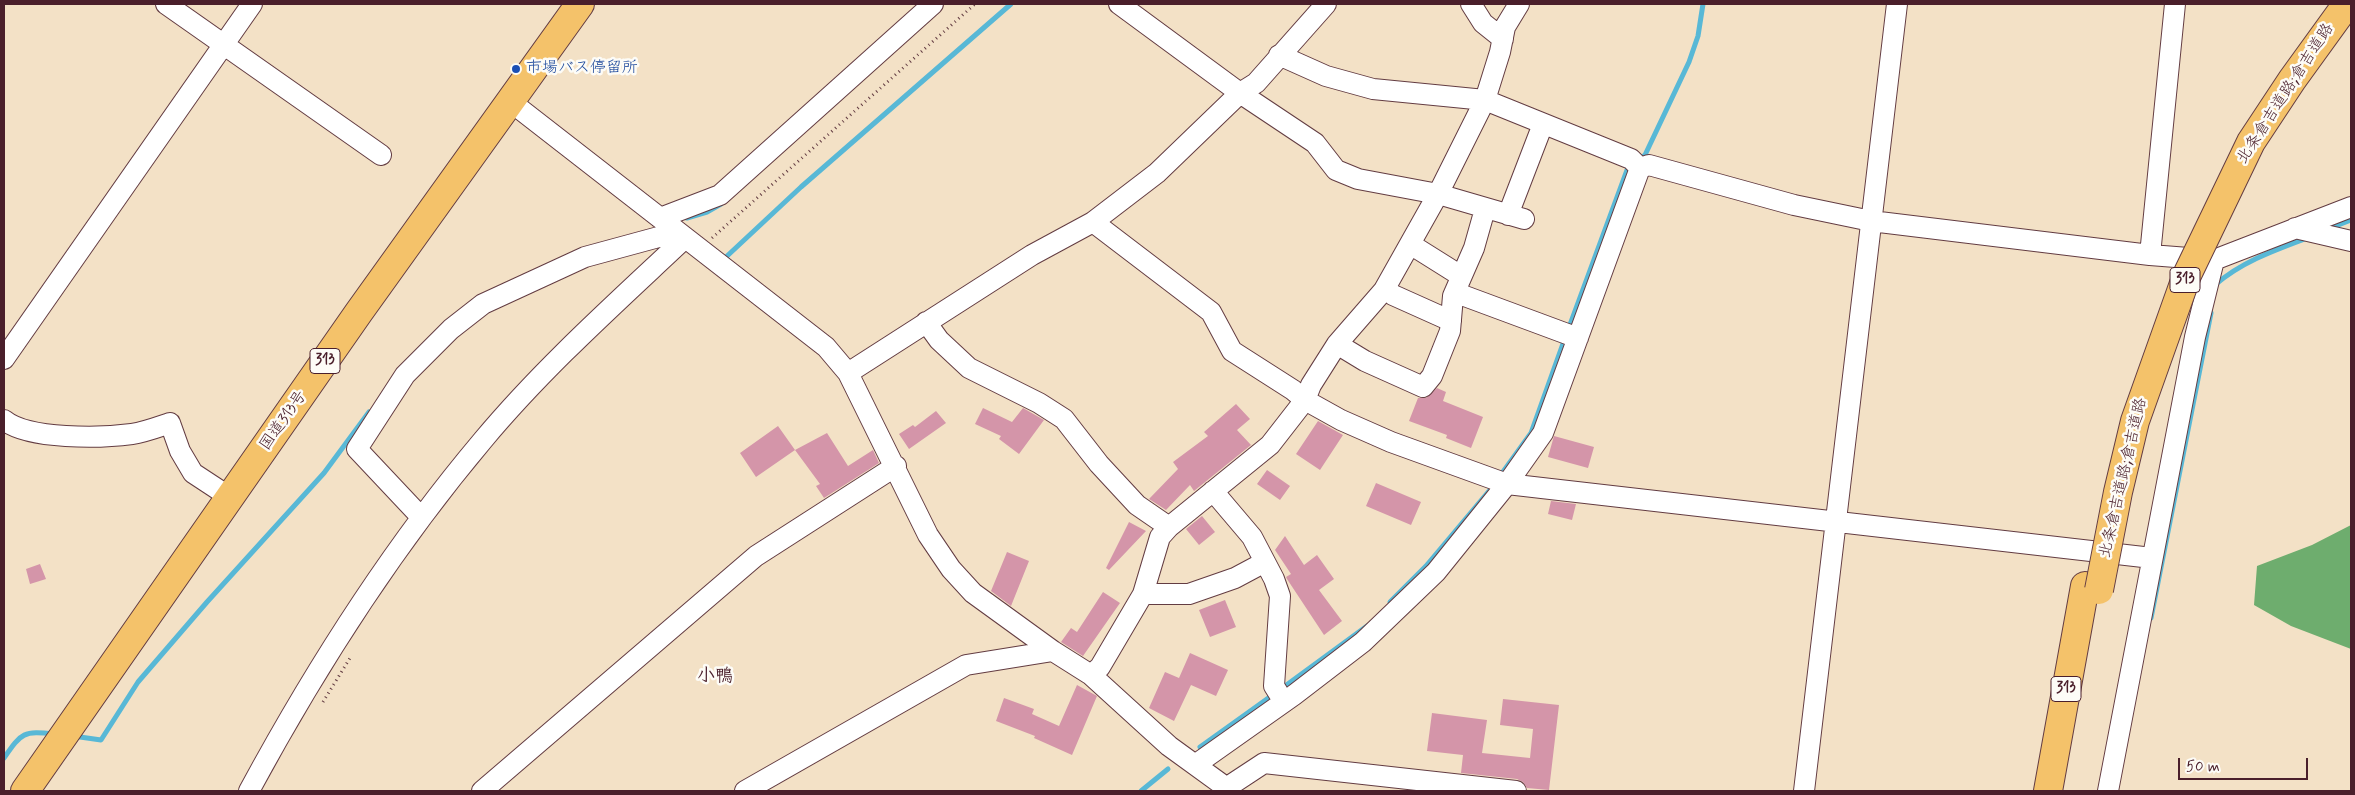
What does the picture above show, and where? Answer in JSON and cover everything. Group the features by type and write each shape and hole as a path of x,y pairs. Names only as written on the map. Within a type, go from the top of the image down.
{"highway":[{"name":"国道313号","path":"25,791 75,722 359,312 580,4"},
{"name":"北条倉吉道路;倉吉道路","path":"2062,791 2104,495 2122,421 2147,346 2174,272 2204,204 2239,136 2282,70 2329,4"},
{"name":"北条倉吉道路;倉吉道路","path":"2048,791 2092,588 2135,421 2187,275 2251,142 2292,80 2347,4"}],"street":[{"path":"166,4 381,155"},
{"path":"4,359 252,4"},
{"path":"660,218 720,195 932,4"},
{"path":"1119,4 1240,93 1315,143 1336,170 1358,179 1438,194 1516,217 1543,124"},
{"path":"848,373 1032,255 1092,222 1157,173 1240,93 1256,83 1326,4"},
{"path":"1471,4 1483,23 1503,40"},
{"path":"1090,675 1100,667 1143,594 1160,537 1169,527 1270,445 1305,400 1311,385 1337,344 1385,288 1438,194 1485,100 1503,40 1505,27 1519,4"},
{"path":"1804,791 1897,4"},
{"path":"2150,255 2175,4"},
{"path":"1279,55 1326,76 1373,89 1485,100 1636,164 1649,165 1794,205 1871,221 2150,255 2214,260 2351,207"},
{"path":"511,102 826,347 848,373 896,466 928,534 951,569 973,593 1053,652 1090,675 1169,746 1229,789 1264,763 1516,791"},
{"path":"1196,765 1279,694 1363,642 1397,611 1436,572 1500,482 1544,433 1569,335 1636,164"},
{"path":"1337,344 1365,361 1423,387 1432,376 1450,331 1453,296 1461,285 1485,209"},
{"path":"1092,222 1211,312 1232,351 1293,390 1305,400 1341,420 1392,442 1500,482 2152,558"},
{"path":"2295,228 2344,240"},
{"path":"421,517 357,448 405,375 451,329 483,304 505,292 585,256 688,239"},
{"path":"249,791 343,630 421,517 484,439 548,370 688,239"},
{"path":"1410,244 1461,285 1569,335"},
{"path":"2108,791 2195,337 2214,260"},
{"path":"1385,288 1393,295 1451,321"},
{"path":"926,322 939,340 970,368 1039,403 1064,418 1099,464 1138,505 1169,527"},
{"path":"4,420 8,424 35,432 76,437 133,434 170,423 180,451 193,473 231,498"},
{"path":"482,791 756,556 896,466"},
{"path":"1214,491 1252,537 1280,596 1279,694"},
{"path":"1143,594 1189,594 1234,578 1265,562"},
{"path":"745,791 966,665 1053,652"}],"path":[{"path":"688,239 975,4"},
{"path":"321,704 351,656"}],"green space":[{"path":"2351,525 2351,649 2291,626 2254,605 2257,566 2312,545"}],"building":[{"path":"1437,388 1446,392 1443,401 1483,417 1471,448 1446,438 1447,435 1409,421 1418,398 1426,398"},
{"path":"1236,404 1250,419 1237,430 1251,445 1194,491 1190,485 1166,510 1149,499 1178,469 1173,462 1208,436 1204,432"},
{"path":"983,408 1012,422 1023,408 1044,420 1019,454 999,439 1001,436 975,424"},
{"path":"936,411 946,423 909,449 899,434 913,425 915,427"},
{"path":"1318,421 1343,435 1320,470 1296,454"},
{"path":"778,426 795,450 756,477 740,453"},
{"path":"827,433 848,466 873,450 879,463 824,498 816,486 820,484 795,450"},
{"path":"1554,436 1594,447 1588,468 1548,457"},
{"path":"1267,470 1290,486 1280,500 1257,484"},
{"path":"1376,483 1421,502 1411,525 1366,506"},
{"path":"1551,501 1576,504 1572,520 1548,514"},
{"path":"1202,516 1215,532 1199,545 1186,529"},
{"path":"1129,522 1146,531 1109,570 1106,568"},
{"path":"1285,536 1304,565 1317,555 1334,579 1319,590 1342,621 1324,635 1287,579 1286,577 1291,574 1275,550"},
{"path":"1007,552 1029,561 1011,606 991,591"},
{"path":"40,564 46,579 30,584 26,569"},
{"path":"1103,592 1120,603 1083,656 1061,642 1071,628 1077,632"},
{"path":"1225,600 1236,627 1210,637 1199,610"},
{"path":"1190,653 1228,670 1216,696 1191,685 1174,721 1149,708 1165,672 1179,678"},
{"path":"1077,685 1097,696 1072,755 1034,738 1035,736 996,721 1004,698 1034,709 1032,714 1059,726"},
{"path":"1503,699 1559,705 1549,790 1527,788 1523,782 1517,779 1461,773 1463,755 1427,751 1432,713 1487,720 1482,753 1530,758 1533,729 1500,725"}],"waterway":[{"path":"726,257 801,187 1011,4"},
{"path":"1638,161 1645,155 1689,62 1698,36 1703,4"},
{"path":"1568,330 1627,170 1631,166"},
{"path":"687,218 707,212 721,204"},
{"path":"2328,229 2351,220"},
{"path":"2215,285 2247,263 2307,238"},
{"path":"2151,618 2211,313"},
{"path":"1500,476 1531,433 1565,338"},
{"path":"73,736 101,740 138,682 207,602 324,473 369,412"},
{"path":"1390,602 1426,566 1489,491"},
{"path":"1281,689 1367,626"},
{"path":"1200,747 1274,694"},
{"path":"4,758 15,743 24,735 30,733 55,734"},
{"path":"1141,791 1168,769"}],"place":[{"name":"市場バス停留所","path":"516,69"}],"district":[{"name":"小鴨","path":"715,677"}]}
